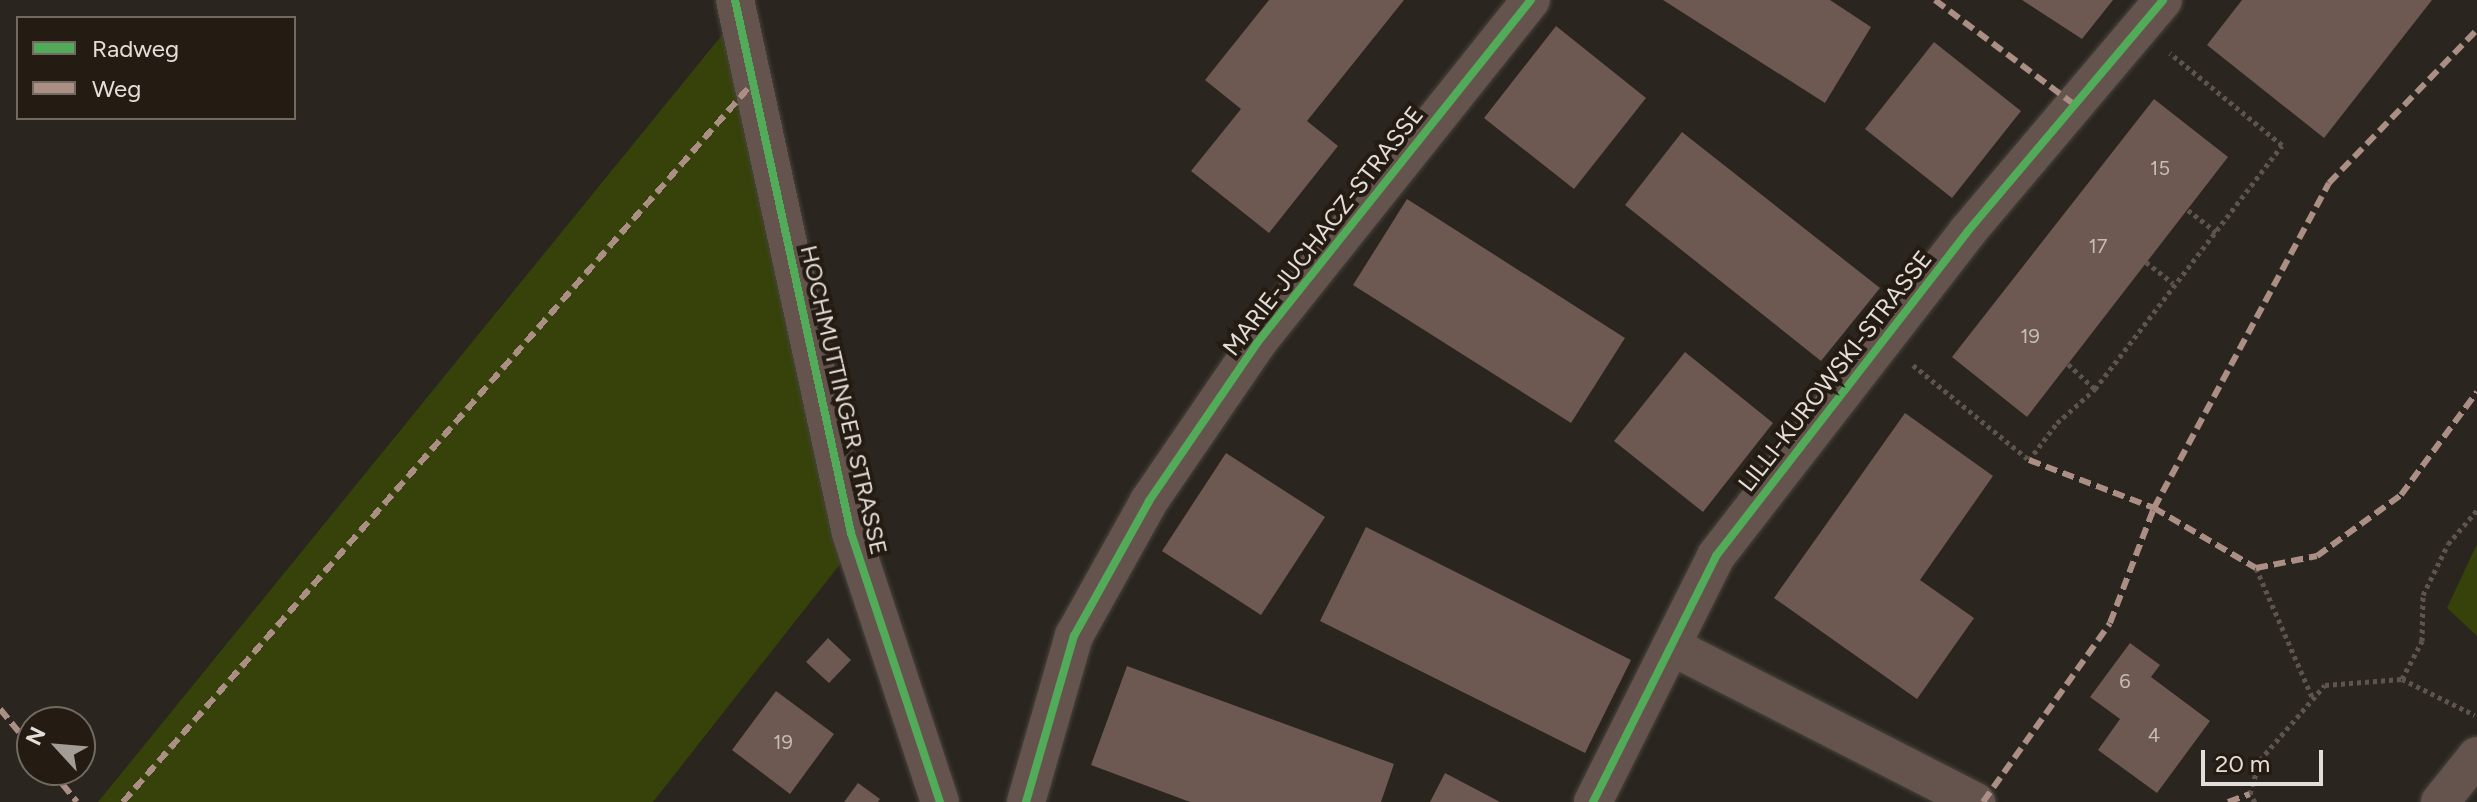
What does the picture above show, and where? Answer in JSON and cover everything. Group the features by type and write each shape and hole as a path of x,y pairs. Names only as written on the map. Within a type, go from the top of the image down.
{"street":[{"name":"HOCHMUTTINGER STRASSE","path":"735,0 851,533 940,802"},
{"name":"MARIE-JUCHACZ-STRASSE","path":"1026,802 1074,636 1149,501 1257,343 1531,0"},
{"name":"LILLI-KUROWSKI-STRASSE","path":"1593,802 1716,556 1883,341 2150,13"},
{"path":"1671,646 1976,802"},
{"path":"2440,802 2477,756"}],"path":[{"path":"1883,341 2029,460 2057,423 2095,389 2173,283 2282,145 2150,13"},
{"path":"2188,210 2216,232"},
{"path":"2146,262 2173,283"},
{"path":"2068,364 2095,389"},
{"path":"2402,679 2422,641 2423,595 2448,544 2477,510"},
{"path":"2256,568 2313,699"},
{"path":"2255,802 2250,794 2260,760 2325,685 2402,679 2477,716"}],"green space":[{"path":"735,19 863,535 653,802 98,802"},
{"path":"2477,544 2477,636 2447,608"}],"building":[{"path":"1269,0 1404,0 1307,121 1338,146 1269,233 1191,171 1241,109 1205,80"},
{"path":"1663,0 1830,0 1871,27 1825,103"},
{"path":"2022,0 2113,0 2082,39"},
{"path":"2242,0 2432,0 2324,138 2207,45"},
{"path":"1556,26 1646,98 1574,189 1484,118"},
{"path":"1934,42 2021,111 1952,198 1865,129"},
{"path":"2154,99 2228,157 2027,417 1952,357"},
{"path":"1682,132 1880,288 1821,361 1625,205"},
{"path":"1407,199 1625,338 1571,423 1353,285"},
{"path":"1685,352 1773,423 1703,512 1614,441"},
{"path":"1905,413 1993,476 1920,580 1974,618 1917,699 1774,598"},
{"path":"1226,453 1325,517 1261,615 1162,551"},
{"path":"1366,527 1631,660 1585,753 1320,621"},
{"path":"828,638 851,660 829,683 806,662"},
{"path":"2130,643 2160,665 2151,677 2210,721 2157,793 2098,750 2120,719 2090,697"},
{"path":"1127,666 1394,764 1381,802 1190,802 1091,765"},
{"path":"776,691 834,734 790,794 732,750"},
{"path":"1445,773 1500,802 1430,802"},
{"path":"858,783 880,799 878,802 844,802"}],"marked path":[{"path":"1935,0 2072,103"},
{"path":"1983,802 2110,623 2154,508 2329,183 2477,30"},
{"path":"123,802 751,85"},
{"path":"2029,460 2154,508 2256,568 2317,556 2401,495 2477,392"},
{"path":"0,709 16,728"},
{"path":"64,786 77,802"},
{"path":"2228,802 2250,794"}],"cycle path":[{"path":"735,0 851,533 940,802"},
{"path":"1026,802 1074,636 1149,501 1257,343 1531,0"},
{"path":"1593,802 1716,556 1968,231 2163,0"}]}
